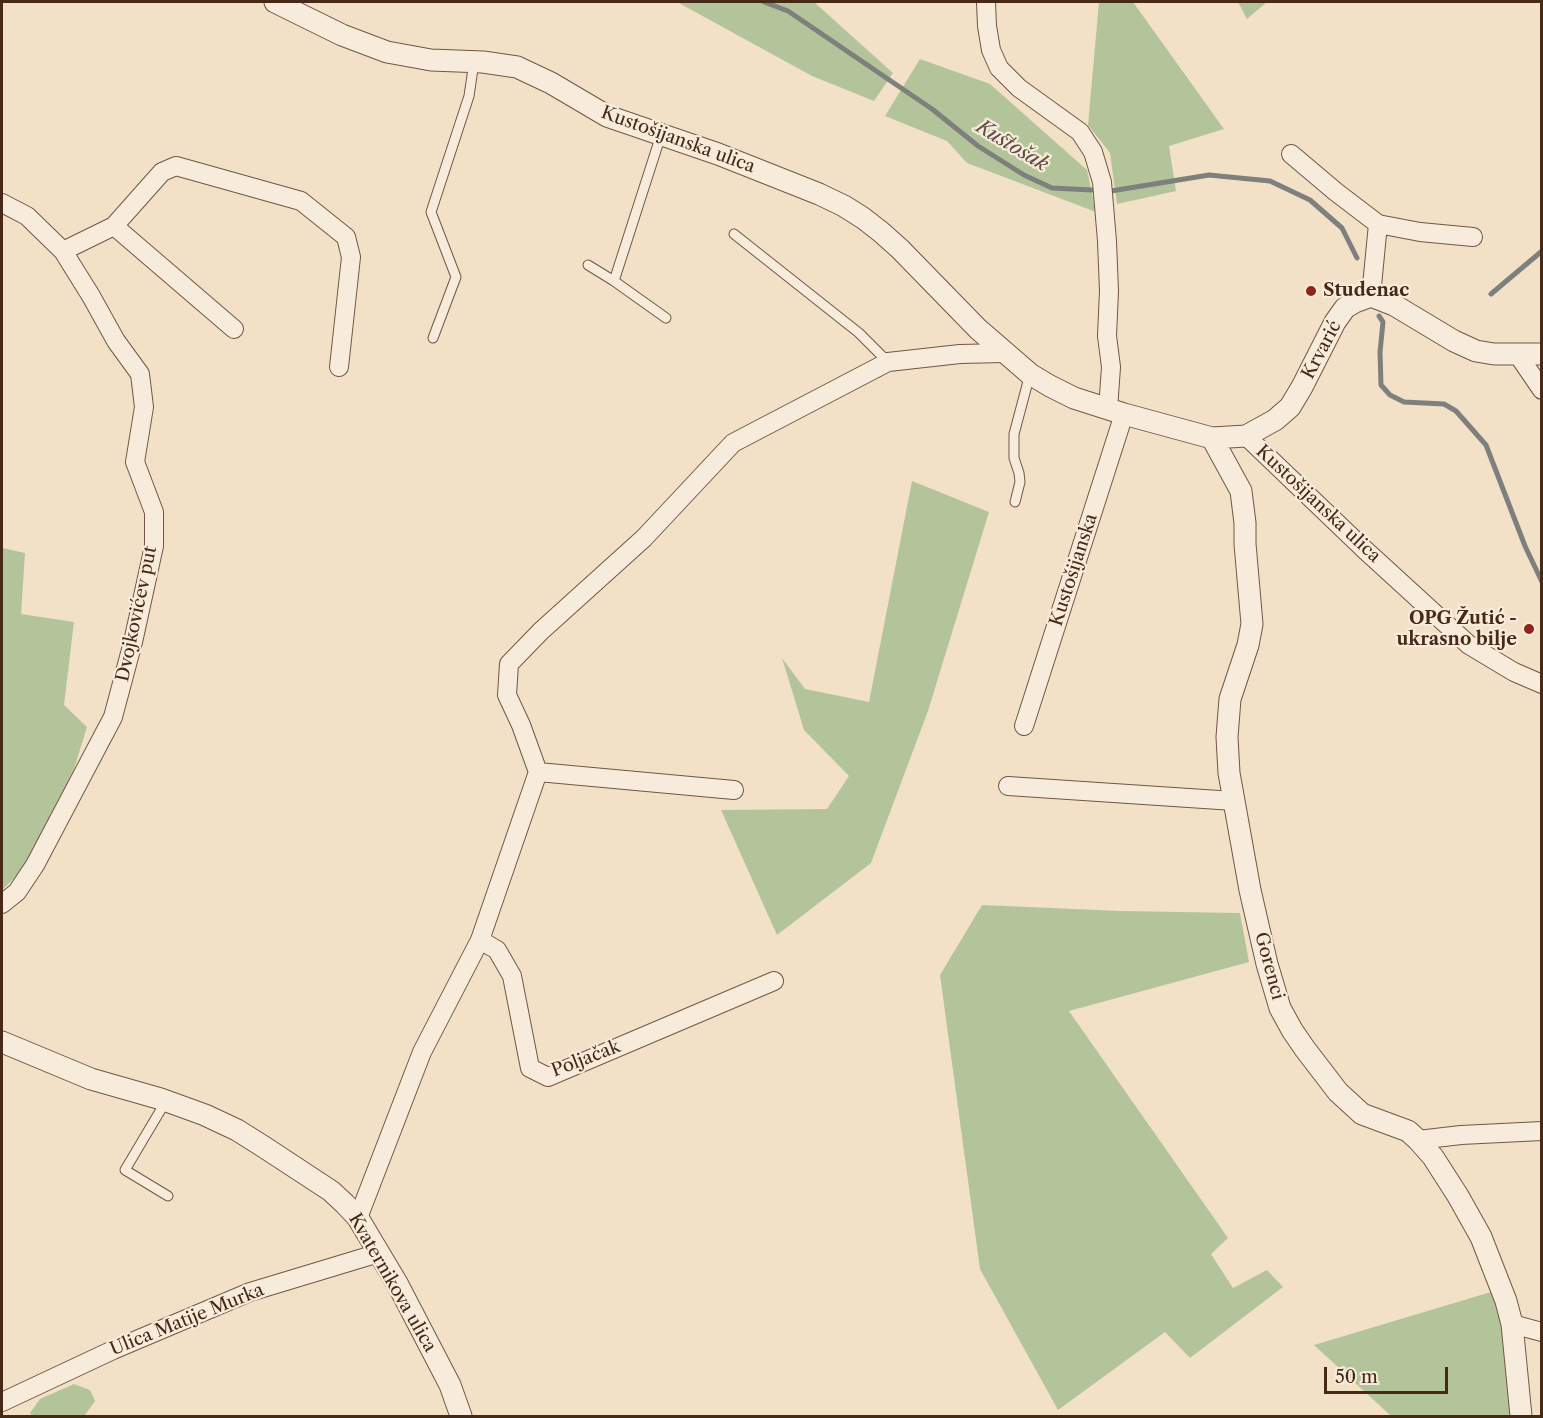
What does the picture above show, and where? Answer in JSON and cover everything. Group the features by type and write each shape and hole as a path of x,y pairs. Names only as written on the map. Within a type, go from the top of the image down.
{"street":[{"name":"Kustošijanska ulica","path":"275,2 342,35 387,52 431,60 474,62 517,68 551,83 607,116 768,173 819,194 854,212 900,249 1004,353 1030,374 1050,386 1074,398 1212,438 1246,436 1468,645 1514,672 1542,684"},
{"name":"Kustošijanska","path":"986,2 991,50 999,68 1019,88 1080,132 1093,152 1102,182 1109,291 1107,336 1116,411 1024,726"},
{"path":"1291,154 1378,224 1420,232 1473,237"},
{"path":"63,251 114,226 162,172 176,166 300,201 346,237 351,257 339,367"},
{"name":"Dvojkovićev put","path":"2,203 27,216 63,251 116,341 140,374 144,407 135,462 154,512 154,546 134,642 113,717 35,865 17,892 2,904"},
{"path":"1378,224 1371,296 1394,305 1454,341 1476,351 1518,355 1542,354"},
{"path":"114,226 234,329"},
{"name":"Krvarić","path":"1246,436 1275,420 1290,406 1335,322 1345,308 1371,296"},
{"path":"358,1218 422,1052 480,940 538,772 507,695 509,664 541,631 644,538 733,443 888,362 960,354 1004,353"},
{"path":"1518,355 1542,390"},
{"name":"Gorenci","path":"1212,438 1241,491 1252,624 1248,645 1230,699 1227,737 1229,773 1257,918 1280,1008 1305,1049 1333,1086 1351,1105 1362,1114 1408,1131 1433,1157 1481,1237 1506,1301 1512,1324 1521,1416"},
{"path":"538,772 734,790"},
{"path":"1008,786 1234,801"},
{"name":"Poljačak","path":"480,940 497,950 512,976 530,1068 548,1077 774,981"},
{"name":"Kvaternikova ulica","path":"2,1042 91,1079 205,1115 264,1146 331,1191 358,1218 398,1285 450,1385 461,1416"},
{"path":"1418,1140 1461,1135 1542,1131"},
{"name":"Ulica Matije Murka","path":"2,1402 113,1350 250,1292 379,1253"},
{"path":"1512,1324 1542,1332"}],"lane":[{"path":"432,338 456,278 431,212 469,96 474,62"},
{"path":"614,281 661,135"},
{"path":"734,234 859,333 888,362"},
{"path":"588,265 666,318"},
{"path":"1015,502 1020,483 1014,458 1014,434 1030,374"},
{"path":"166,1101 125,1170 168,1196"}],"green space":[{"path":"677,2 814,2 893,73 874,101 812,76"},
{"path":"1099,2 1133,2 1224,129 1169,146 1176,191 1117,204 1110,153 1088,125"},
{"path":"1238,2 1267,2 1247,19"},
{"path":"920,59 990,84 1087,170 1096,212 967,163 947,141 885,116"},
{"path":"912,481 989,512 928,711 871,863 777,935 721,810 827,809 849,776 804,730 782,658 805,689 869,702"},
{"path":"2,548 25,553 21,614 74,622 64,705 87,727 74,769 27,866 2,890"},
{"path":"982,905 1240,913 1249,962 1069,1011 1228,1238 1211,1254 1233,1288 1267,1270 1283,1287 1190,1358 1165,1332 1058,1410 980,1269 940,975"},
{"path":"1491,1292 1499,1295 1513,1416 1391,1416 1314,1345"},
{"path":"74,1384 90,1390 95,1401 86,1416 32,1416 30,1413 40,1399"}],"waterway":[{"name":"Kustošak","path":"764,2 788,11 932,109 978,146 1024,175 1052,188 1111,191 1209,175 1270,181 1310,200 1342,228 1357,258"},
{"path":"1491,294 1542,251"},
{"name":"Kustošak","path":"1379,316 1383,322 1380,352 1381,385 1390,395 1404,402 1444,404 1456,411 1486,445 1525,546 1542,582"}],"place":[{"name":"Studenac","path":"1311,291"},
{"name":"OPG Žutić - ukrasno bilje","path":"1529,629"}]}
